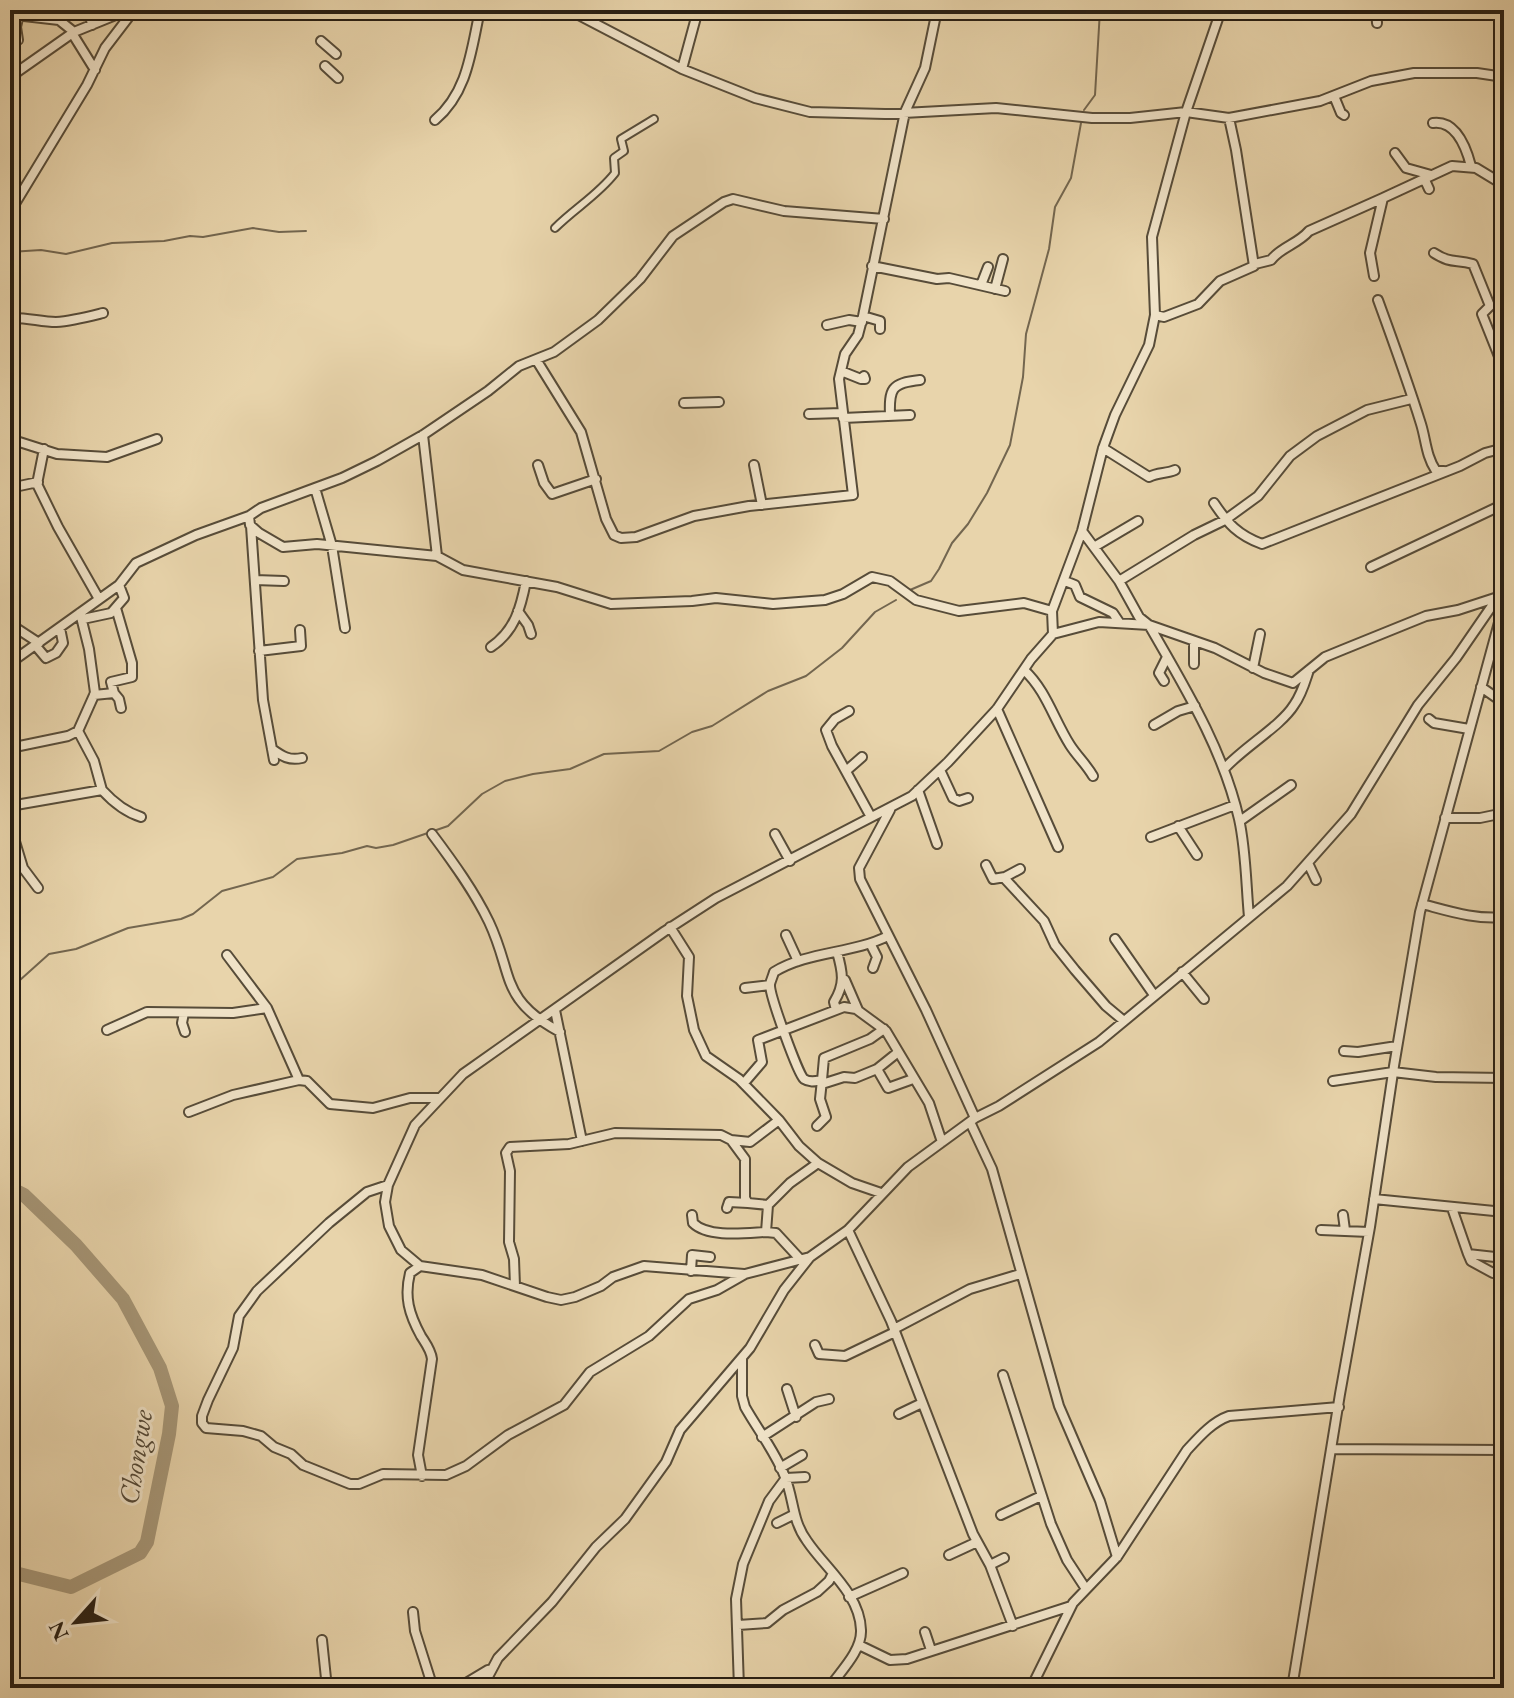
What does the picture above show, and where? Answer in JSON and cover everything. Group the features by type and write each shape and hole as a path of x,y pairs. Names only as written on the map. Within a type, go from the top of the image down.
{"street":[{"path":"89,10 92,25"},
{"path":"10,77 73,32 131,10"},
{"path":"10,212 105,48 131,10"},
{"path":"435,120 458,95 470,60 480,10"},
{"path":"569,10 682,69 755,98 810,112 996,108 1092,118 1130,118 1186,112 1229,118 1334,96 1371,81 1414,73 1477,73 1504,77"},
{"path":"682,69 698,10"},
{"path":"537,361 581,432 606,519 614,535 621,538 636,537 694,516 853,495 841,371 845,354 858,335 905,112 925,68 937,10"},
{"path":"1053,634 1052,611 1082,531 1103,448 1115,415 1149,345 1155,315 1152,237 1186,112 1221,10"},
{"path":"1376,10 1377,23"},
{"path":"18,40 14,11 59,20 73,32 95,70"},
{"path":"321,41 336,54"},
{"path":"325,66 338,78"},
{"path":"1334,96 1344,115"},
{"path":"1229,118 1255,264"},
{"path":"555,228 579,205 602,190 615,173 614,158 624,151 621,139 654,119"},
{"path":"1433,123 1448,125 1462,140 1469,161 1504,185"},
{"path":"1395,153 1406,168 1428,176"},
{"path":"1155,315 1164,317 1198,304 1220,281 1271,260 1276,253 1302,240 1309,231 1428,176 1469,161"},
{"path":"1403,187 1406,168"},
{"path":"1428,176 1429,189"},
{"path":"1374,276 1370,253 1383,198"},
{"path":"10,663 82,616 119,585 136,563 196,535 250,520 261,508 377,461 423,435 519,366 554,352 598,320 648,270 673,236 724,202 733,199 784,211 884,219"},
{"path":"1434,253 1451,262 1473,264 1490,306 1482,314 1504,369"},
{"path":"995,289 1003,259"},
{"path":"872,266 1005,291"},
{"path":"981,285 988,267"},
{"path":"1378,300 1421,425 1428,457 1436,471 1444,471"},
{"path":"10,318 52,322 78,320 103,313"},
{"path":"827,325 862,319 880,321 880,329"},
{"path":"841,371 865,379 864,376"},
{"path":"890,416 889,397 892,389 903,382 920,380"},
{"path":"1119,581 1194,535 1225,520 1258,496 1290,456 1307,443 1367,410 1411,399"},
{"path":"684,403 719,402"},
{"path":"809,414 910,415"},
{"path":"423,435 437,556"},
{"path":"10,439 57,454 107,457 157,439"},
{"path":"1103,448 1149,477 1158,472 1167,474 1175,470"},
{"path":"1214,503 1225,520 1245,538 1262,544 1504,448"},
{"path":"44,449 38,482 58,527 99,599"},
{"path":"538,465 544,483 552,494 596,479"},
{"path":"754,465 762,505"},
{"path":"10,488 38,482"},
{"path":"315,488 332,546 345,628"},
{"path":"1371,567 1504,504"},
{"path":"250,520 283,547 317,544 437,556 463,570 557,587 611,604 716,598 773,604 825,600 843,594 872,577 890,581 916,600 959,611 1024,603 1052,611"},
{"path":"250,520 263,700 274,760"},
{"path":"1094,547 1138,521"},
{"path":"1082,531 1119,581 1139,617 1149,625 1195,706 1224,769 1240,821 1249,917"},
{"path":"418,554 434,533"},
{"path":"255,580 284,581"},
{"path":"491,647 507,634 518,611 526,581"},
{"path":"1065,581 1075,585 1080,597 1113,613 1119,622"},
{"path":"82,616 111,613 124,598 119,585"},
{"path":"1292,1688 1422,904 1494,641 1502,599"},
{"path":"745,1274 659,1266 632,1269 575,1297 561,1300 482,1275 420,1266 401,1250 389,1226 385,1202 388,1185 415,1125 463,1074 670,927 716,898 890,809 918,790 997,709 1053,634 1099,622 1149,625 1215,648 1253,668 1293,683 1309,669 1342,650 1426,616 1502,599"},
{"path":"388,1185 367,1192 257,1291 239,1316 233,1348 208,1400 202,1423 206,1428 261,1436 303,1465 350,1484 359,1484 383,1474 446,1475 466,1466 508,1435 564,1405 590,1372 649,1336 689,1299 717,1290 745,1274 805,1258 848,1230 908,1167 973,1120 1099,1042 1287,886 1351,814 1418,705 1502,599"},
{"path":"116,608 132,663 132,677 111,682 121,708"},
{"path":"518,611 531,634"},
{"path":"10,748 68,736 78,731 94,695 82,616"},
{"path":"10,624 37,644 46,658 56,653 63,643 60,628"},
{"path":"259,651 301,646 300,630"},
{"path":"1253,668 1260,634"},
{"path":"1194,641 1194,664"},
{"path":"1494,641 1504,645"},
{"path":"1164,681 1159,673 1167,657"},
{"path":"1224,769 1239,752 1287,714 1302,691 1309,669"},
{"path":"1024,670 1036,681 1071,748 1086,763 1093,776"},
{"path":"1481,687 1504,703"},
{"path":"94,695 114,693"},
{"path":"1154,725 1178,711 1195,706"},
{"path":"997,709 1058,847"},
{"path":"849,711 835,719 826,730 871,817"},
{"path":"1429,719 1434,723 1469,729"},
{"path":"78,731 94,761 102,790 121,807 141,817"},
{"path":"272,749 285,758 302,758"},
{"path":"846,771 862,757"},
{"path":"940,770 953,798 959,801 968,798"},
{"path":"1240,821 1291,785"},
{"path":"10,806 102,790"},
{"path":"918,790 937,844"},
{"path":"1151,837 1235,805"},
{"path":"890,809 859,868 860,879 926,1010 992,1169 1059,1406 1100,1501 1117,1557"},
{"path":"1445,818 1480,818 1504,813"},
{"path":"10,825 23,868 38,888"},
{"path":"1178,826 1197,855"},
{"path":"432,834 486,917 516,998 539,1020 560,1032"},
{"path":"775,834 790,861"},
{"path":"1308,863 1316,880"},
{"path":"986,865 993,879 1020,869"},
{"path":"1005,877 1044,921 1055,945 1075,970 1106,1006 1124,1021"},
{"path":"1422,904 1452,913 1504,917"},
{"path":"670,927 689,957 687,996 700,1044 711,1061 744,1083 799,1146 818,1163 852,1183 881,1193"},
{"path":"786,935 798,961"},
{"path":"888,936 871,945 788,963 774,972 770,985 783,1030 803,1078 810,1082 855,1078 877,1069 897,1053"},
{"path":"1115,939 1154,995"},
{"path":"871,945 877,957 873,968"},
{"path":"837,952 843,976 858,1010"},
{"path":"227,955 267,1008 299,1080"},
{"path":"1182,972 1204,999"},
{"path":"836,1010 834,1002 842,988 843,976"},
{"path":"745,988 770,985"},
{"path":"744,1083 762,1062 758,1040 844,1007 858,1010 884,1029 929,1103 942,1142"},
{"path":"107,1030 147,1012 233,1013 267,1008"},
{"path":"555,1010 582,1141"},
{"path":"184,1013 182,1023 185,1032"},
{"path":"817,1126 826,1117 820,1099 824,1058 870,1039 884,1029"},
{"path":"1344,1051 1397,1046"},
{"path":"877,1069 888,1088 913,1079"},
{"path":"1333,1081 1393,1072 1436,1077 1504,1078"},
{"path":"189,1112 233,1095 299,1080 307,1081 330,1104 373,1108 410,1098 439,1098"},
{"path":"515,1286 514,1259 509,1242 510,1171 507,1150 510,1147 582,1141 615,1133 721,1135 731,1140 750,1142 779,1120"},
{"path":"731,1140 745,1159 745,1198 748,1203"},
{"path":"766,1232 768,1205 790,1183 818,1163"},
{"path":"1374,1199 1504,1212"},
{"path":"727,1208 729,1202 768,1205"},
{"path":"1452,1208 1471,1261 1493,1273"},
{"path":"692,1215 693,1223 700,1229 733,1235 776,1233 805,1258"},
{"path":"1343,1215 1345,1230"},
{"path":"848,1230 895,1331 958,1500 990,1565 1013,1626"},
{"path":"1321,1230 1369,1232"},
{"path":"1468,1254 1504,1258"},
{"path":"691,1271 692,1255 710,1257"},
{"path":"458,1688 492,1667 552,1602 596,1547 625,1519 666,1462 680,1430 742,1358 805,1258"},
{"path":"420,1266 410,1273 406,1298 432,1359 418,1455 422,1476"},
{"path":"815,1345 819,1354 845,1356 970,1289 1020,1274"},
{"path":"742,1358 745,1407 786,1478 793,1515 806,1540 849,1597 859,1621 859,1645 829,1688"},
{"path":"1003,1375 1041,1496 1067,1560 1086,1589"},
{"path":"787,1389 796,1417"},
{"path":"762,1437 816,1402 829,1399"},
{"path":"899,1414 922,1403"},
{"path":"1031,1688 1072,1606 1117,1557 1198,1437 1222,1419 1244,1414 1339,1407"},
{"path":"1332,1449 1504,1450"},
{"path":"780,1468 802,1455"},
{"path":"786,1478 805,1477"},
{"path":"739,1688 736,1599 743,1564 769,1501 786,1478"},
{"path":"1001,1515 1041,1496"},
{"path":"777,1523 793,1515"},
{"path":"949,1555 977,1542"},
{"path":"990,1565 1004,1558"},
{"path":"738,1625 767,1623 783,1610 817,1592 833,1573"},
{"path":"849,1597 903,1573"},
{"path":"859,1645 890,1660 907,1659 1072,1606"},
{"path":"413,1612 415,1631 433,1688"},
{"path":"925,1632 931,1650"},
{"path":"322,1640 327,1688"},
{"path":"482,1688 492,1667"}],"waterway":[{"path":"1084,110 1095,95 1100,10"},
{"path":"910,590 931,581 952,543 987,493 1010,445 1023,377 1026,334 1049,249 1055,207 1071,178 1081,123"},
{"path":"10,252 41,250 66,254 112,243 203,237 253,228 279,232 306,231"},
{"path":"10,989 49,954 76,949 128,928 181,919 193,914 222,891 273,877 297,859 367,846 393,845 448,826 482,794 505,781 570,769 604,754 659,751 692,732 712,726 768,691 806,676 842,648 875,612 896,600"},
{"name":"Chongwe","path":"10,1188 24,1195 76,1245 123,1299 160,1368 172,1406 147,1542 140,1553 71,1587 19,1574 10,1578"}]}
